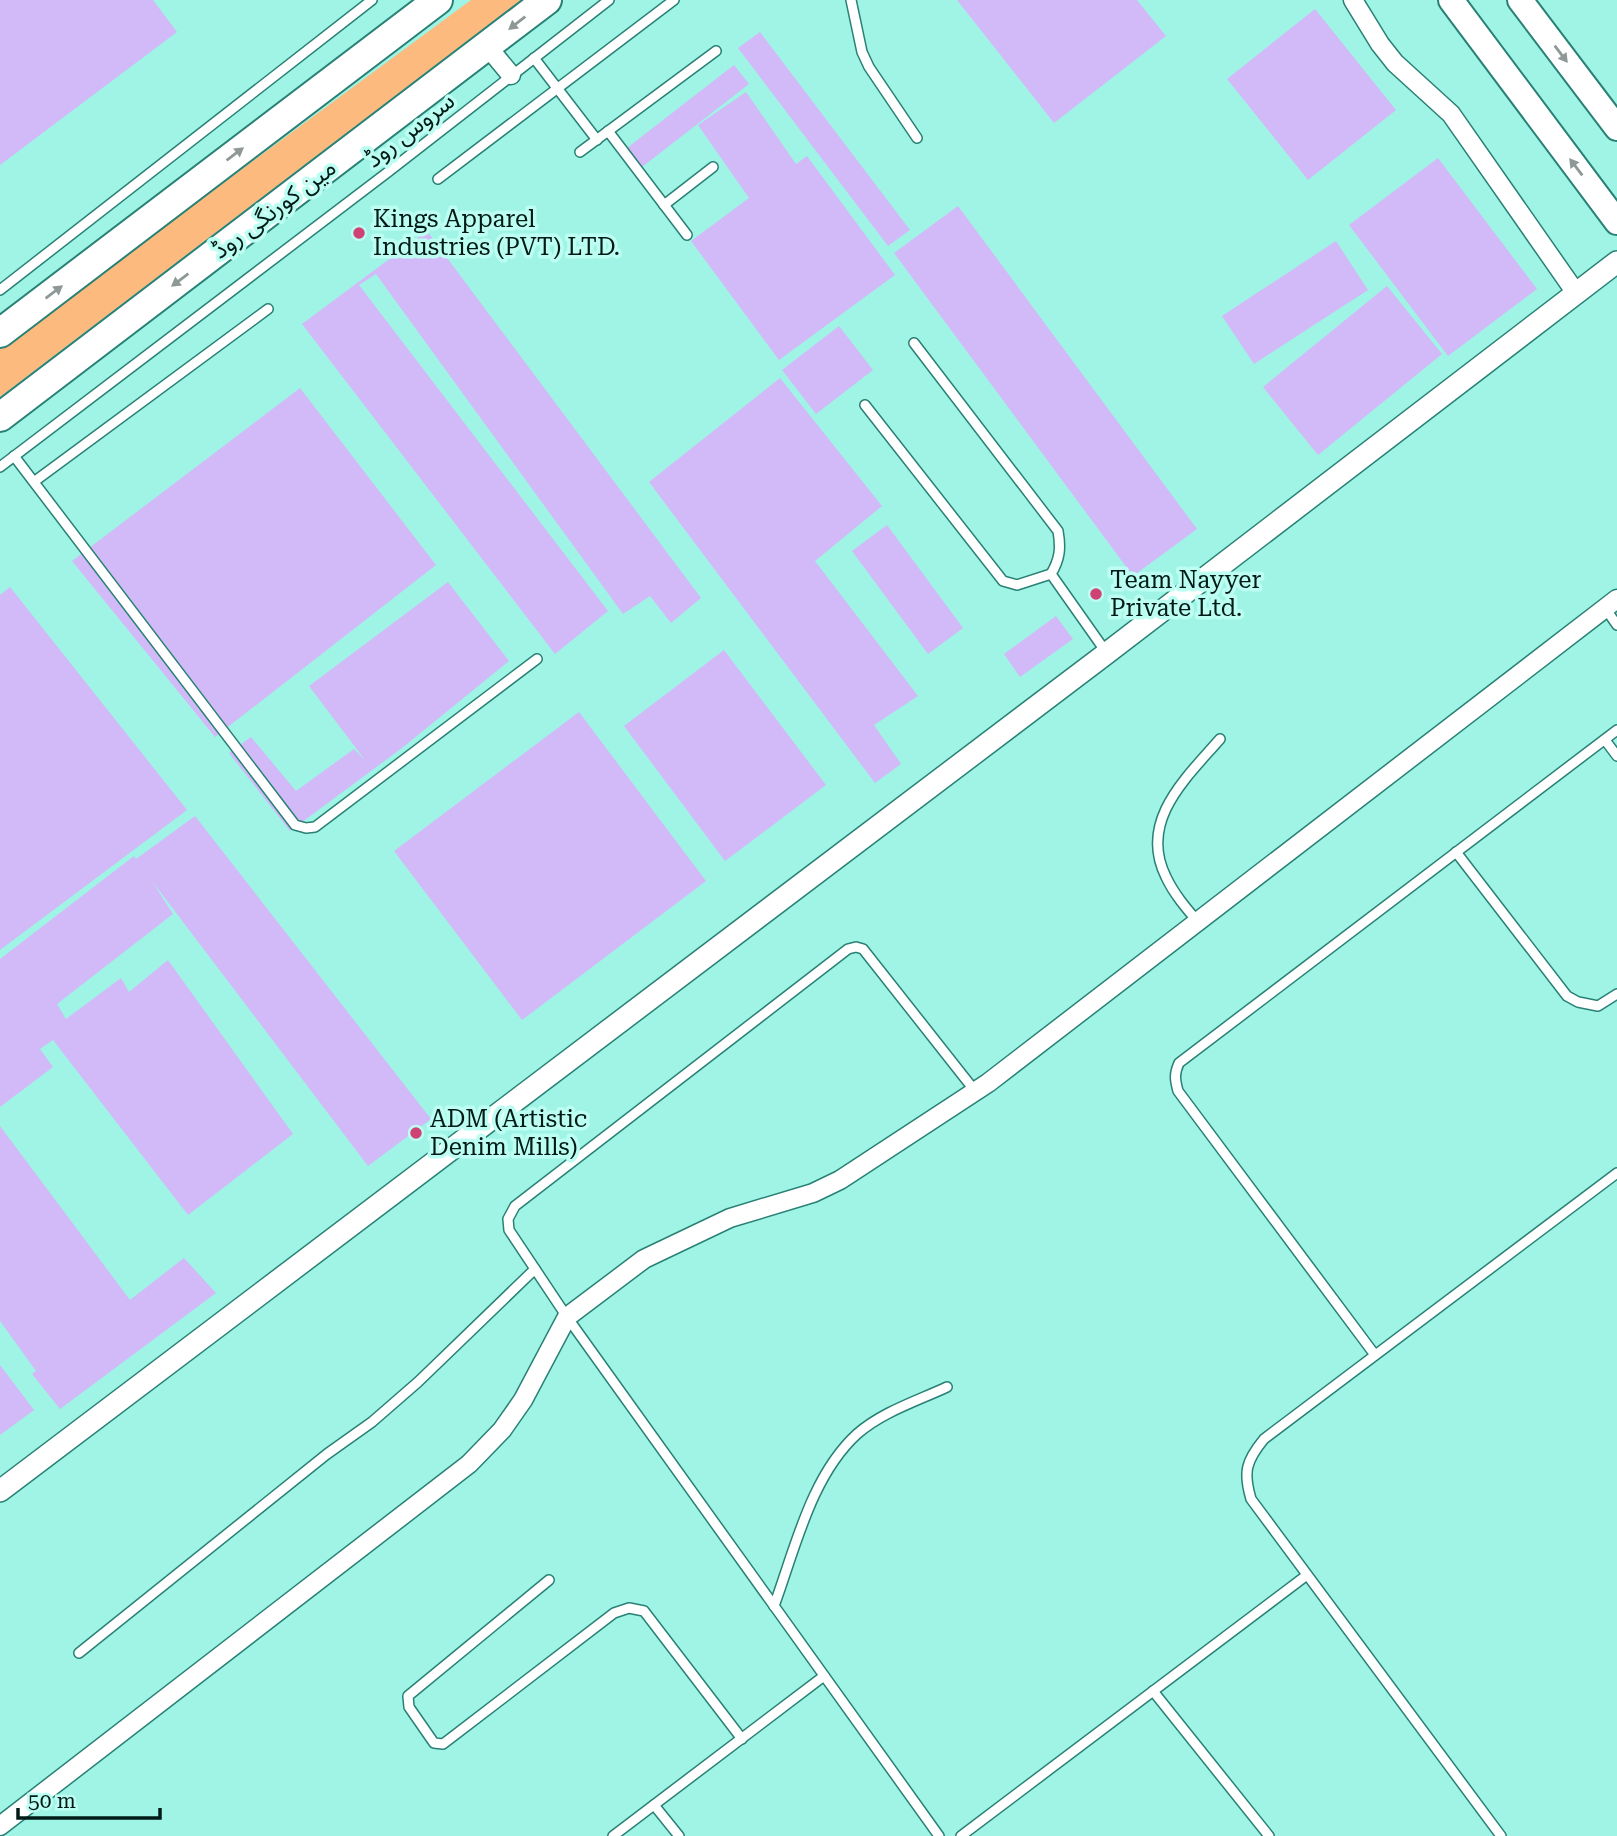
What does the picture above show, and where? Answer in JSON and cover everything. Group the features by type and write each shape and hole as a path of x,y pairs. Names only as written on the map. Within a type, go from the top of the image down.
{"main road":[{"path":"0,333 438,0"},
{"name":"مین کورنگی روڈ","path":"0,417 547,0"},
{"path":"1451,0 1617,222"},
{"path":"1520,0 1617,128"}],"street":[{"path":"1353,0 1395,63 1451,114 1576,293"},
{"path":"488,46 511,75"},
{"path":"1,1488 1107,653 1617,262"},
{"path":"0,1826 470,1464 502,1430 523,1400 567,1317 644,1259 730,1218 822,1189 840,1180 975,1091 1611,603"}],"lane":[{"path":"0,290 372,0"},
{"name":"سروس روڈ","path":"0,467 388,172 608,0"},
{"path":"438,179 674,0"},
{"path":"851,0 862,52 917,138"},
{"path":"580,152 716,51"},
{"path":"534,58 597,139"},
{"path":"608,131 687,235"},
{"path":"664,205 713,167"},
{"path":"35,481 268,309"},
{"path":"865,405 1003,581 1017,585 1051,574 1059,561 1061,546 1058,531 914,343"},
{"path":"14,456 295,825 315,827 537,659"},
{"path":"1051,574 1107,653"},
{"path":"1611,603 1617,625"},
{"path":"1376,1355 1178,1091 1175,1072 1179,1063 1617,730"},
{"path":"1198,922 1177,897 1164,875 1157,844 1161,815 1180,784 1220,739"},
{"path":"1605,740 1617,756"},
{"path":"1456,852 1567,996 1578,1002 1598,1006 1617,994"},
{"path":"939,1836 567,1317 509,1230 508,1219 514,1206 848,949 863,949 975,1091"},
{"path":"1501,1836 1251,1499 1245,1479 1250,1456 1265,1439 1617,1173"},
{"path":"79,1653 372,1422 418,1382 535,1269"},
{"path":"774,1606 818,1485 833,1461 858,1434 884,1416 947,1387"},
{"path":"961,1836 1307,1575"},
{"path":"550,1580 408,1696 409,1707 434,1743 443,1744 614,1612 629,1608 644,1611 742,1739"},
{"path":"613,1836 824,1676"},
{"path":"1153,1691 1269,1836"},
{"path":"654,1805 679,1836"}],"shaded area":[{"path":"471,0 521,0 0,397 0,348"}],"building":[{"path":"0,0 153,0 177,32 0,165"},
{"path":"957,0 1137,0 1166,36 1054,123"},
{"path":"1315,9 1396,110 1308,180 1227,79"},
{"path":"760,32 910,230 888,246 738,48"},
{"path":"734,65 749,84 642,167 627,148"},
{"path":"746,92 796,164 807,156 895,275 779,360 691,241 749,198 698,125"},
{"path":"1438,158 1537,289 1448,356 1349,225"},
{"path":"958,206 1197,529 1133,576 894,253"},
{"path":"427,231 701,598 671,623 650,596 623,614 376,274 359,285 608,611 555,654 302,324"},
{"path":"1336,241 1368,290 1254,364 1222,316"},
{"path":"1387,286 1442,354 1318,455 1263,387"},
{"path":"839,326 873,370 816,414 782,370"},
{"path":"780,378 882,506 815,561 918,696 874,725 901,764 875,783 649,482"},
{"path":"300,388 436,565 215,737 72,561"},
{"path":"887,525 963,628 928,654 852,551"},
{"path":"448,582 509,661 402,748 290,831 229,753 251,737 296,791 354,749 365,760 309,686"},
{"path":"10,587 187,810 0,950 0,595"},
{"path":"1056,616 1073,639 1020,677 1004,654"},
{"path":"724,650 826,785 725,861 624,726"},
{"path":"579,712 706,881 522,1020 394,851"},
{"path":"195,816 431,1119 368,1166 152,881 173,914 57,1004 66,1019 121,978 129,992 168,960 293,1134 188,1215 53,1040 40,1049 53,1067 0,1107 0,959 134,856 136,859"},
{"path":"0,1126 130,1300 184,1258 216,1293 60,1409 32,1374 36,1371 0,1321"},
{"path":"0,1365 34,1410 0,1435"}],"place":[{"name":"Kings Apparel Industries (PVT) LTD.","path":"359,233"},
{"name":"Team Nayyer Private Ltd.","path":"1096,594"},
{"name":"ADM (Artistic Denim Mills)","path":"416,1133"}]}
